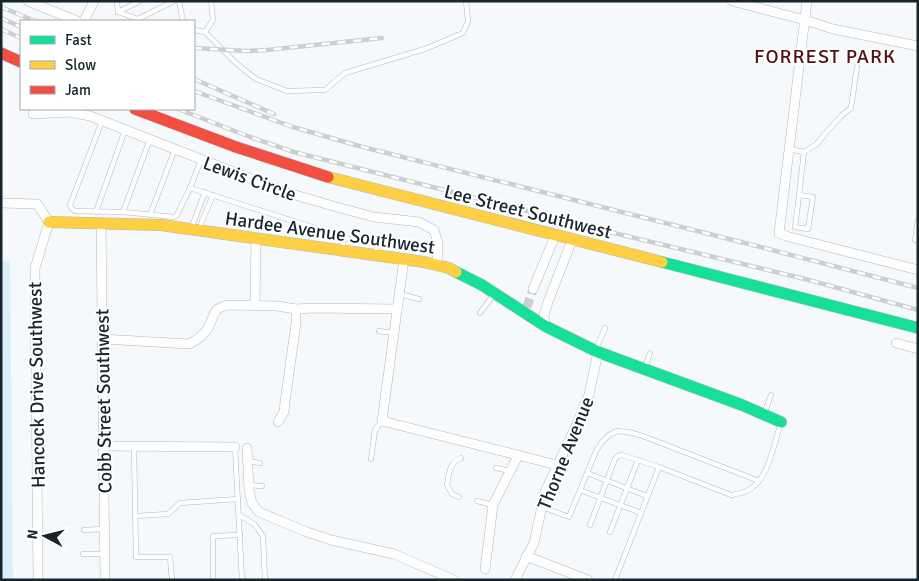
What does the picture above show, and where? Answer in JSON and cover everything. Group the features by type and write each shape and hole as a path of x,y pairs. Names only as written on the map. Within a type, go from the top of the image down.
{"main road":[{"path":"1,53 20,62"},
{"name":"Lee Street Southwest","path":"138,110 223,143 340,180 918,328"},
{"name":"Hardee Avenue Southwest","path":"49,222 98,217 404,258 449,268 525,310 545,326 597,351 781,422"}],"street":[{"path":"28,1 75,20"},
{"path":"84,20 94,1"},
{"path":"732,1 833,29 918,46"},
{"path":"807,1 779,233 918,270"},
{"name":"Lewis Circle","path":"33,114 69,112 90,116 285,192 374,217 419,222 434,230 438,243 437,265"},
{"path":"1,202 37,204 49,222"},
{"name":"Cobb Street Southwest","path":"98,217 102,339 105,580"},
{"name":"Hancock Drive Southwest","path":"38,580 35,268 49,222"},
{"path":"534,289 554,236"},
{"path":"255,305 256,238"},
{"path":"545,326 544,315 548,302 572,240"},
{"path":"404,258 382,421 557,466"},
{"path":"102,339 189,344 204,334 209,326 214,310 227,305 255,305 296,309 397,309"},
{"path":"278,422 284,412 286,402 296,309"},
{"path":"896,343 918,349"},
{"name":"Thorne Avenue","path":"515,580 534,543 545,492 589,395 597,351"},
{"path":"103,446 235,447"},
{"path":"247,448 252,503 259,512 331,540 394,554 435,576 454,580"},
{"path":"485,569 493,505 518,456"},
{"path":"526,556 588,580"}],"lane":[{"path":"117,1 118,12"},
{"path":"118,12 140,1"},
{"path":"118,12 139,20 174,1"},
{"path":"179,1 183,20"},
{"path":"205,32 213,20 212,1"},
{"path":"195,30 205,32 237,64 256,79 287,91 325,90 345,73 425,49 463,33 468,21 466,1"},
{"path":"789,149 804,152 817,144 841,116 852,108 857,67"},
{"path":"102,121 70,205 75,211 98,217 122,212 174,217 177,215 190,188 201,160"},
{"path":"98,217 125,130"},
{"path":"122,212 150,139"},
{"path":"150,215 175,149"},
{"path":"799,195 813,197 808,229 795,227 804,152"},
{"path":"190,188 343,238 376,243 376,255"},
{"path":"196,230 205,192"},
{"path":"196,230 213,195"},
{"path":"915,240 918,220"},
{"path":"343,238 343,250"},
{"path":"480,313 495,293"},
{"path":"399,294 419,299"},
{"path":"597,351 605,328"},
{"path":"379,331 394,333"},
{"path":"645,369 650,353"},
{"path":"764,414 771,395"},
{"path":"371,460 375,430 382,421"},
{"path":"590,525 615,459 618,456 622,455 659,467 731,495 742,494 759,481 766,468 781,422"},
{"path":"541,506 569,517 596,451 609,435 617,431 643,436 759,481"},
{"path":"134,446 136,558 170,557 172,580"},
{"path":"235,447 242,580"},
{"path":"459,497 452,494 447,485 452,464 455,460 461,458"},
{"path":"610,532 638,460"},
{"path":"248,461 260,463"},
{"path":"615,580 659,467"},
{"path":"496,468 511,471"},
{"path":"587,473 647,496"},
{"path":"249,485 262,486"},
{"path":"580,490 641,514"},
{"path":"135,516 168,514 180,503 238,500"},
{"path":"476,501 493,505"},
{"path":"239,515 254,524 264,536 265,580"},
{"path":"84,530 104,529"},
{"path":"213,580 213,536 240,535"},
{"path":"82,554 105,554"}],"shaded area":[{"path":"1,261 10,261 13,580 1,580"}],"tunnel":[{"path":"527,307 533,289"}],"railway":[{"path":"1,7 33,20"},
{"path":"1,18 20,27"},
{"path":"1,29 20,38"},
{"path":"195,48 247,51 267,50 382,38"},
{"path":"195,79 274,114"},
{"path":"195,91 293,127 359,146 918,288"},
{"path":"181,110 294,152 809,280 918,310"}],"traffic: fast":[{"path":"662,262 918,328"},
{"path":"456,272 482,285 545,326 598,352 742,405 781,422"}],"traffic: slow":[{"path":"328,177 662,262"},
{"path":"49,222 161,225 424,262 449,268 456,272"}],"traffic: jam":[{"path":"1,53 20,62"},
{"path":"138,110 236,147 328,177"}],"district":[{"name":"FORREST PARK","path":"825,56"}]}
